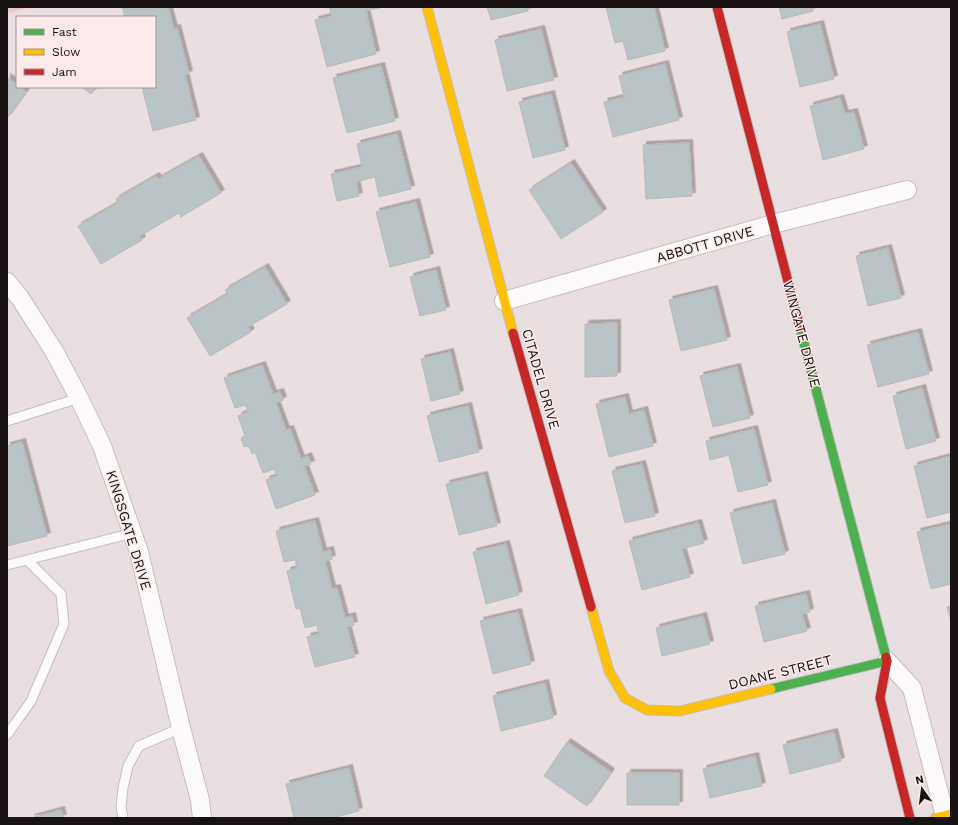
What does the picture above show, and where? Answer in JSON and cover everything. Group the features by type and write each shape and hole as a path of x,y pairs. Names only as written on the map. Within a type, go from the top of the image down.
{"street":[{"name":"CITADEL DRIVE","path":"426,7 504,301 609,671 625,698 647,710 680,711"},
{"name":"WINGATE DRIVE","path":"717,7 887,661 880,698 910,818"},
{"name":"ABBOTT DRIVE","path":"504,301 773,224 907,190"},
{"name":"KINGSGATE DRIVE","path":"7,282 20,298 54,351 102,446 139,552 181,728 200,800 202,818"},
{"name":"WINGATE DRIVE","path":"887,661 912,688 944,816"},
{"name":"DOANE STREET","path":"680,711 887,661"},
{"name":"KINGSGATE DRIVE","path":"200,800 209,818"}],"lane":[{"path":"7,421 79,398"},
{"path":"7,565 133,533"},
{"path":"7,735 31,701 64,624 61,594 27,560"},
{"path":"123,818 121,808 123,788 128,766 138,746 181,728"}],"shaded area":[{"path":"7,7 31,7 9,13"}],"building":[{"path":"122,7 168,7 174,29 177,28 189,74 185,75 196,120 153,131 142,88 156,88 156,16 125,16"},
{"path":"329,7 383,7 366,11 376,54 327,67 315,20 332,16"},
{"path":"487,7 527,7 528,11 491,20"},
{"path":"606,7 654,7 665,51 628,60 623,41 615,43"},
{"path":"779,7 812,7 813,11 782,19"},
{"path":"820,24 834,79 800,87 787,32"},
{"path":"541,29 554,80 507,91 495,40"},
{"path":"665,64 679,120 613,137 604,102 624,97 619,76"},
{"path":"381,66 395,121 347,133 333,78"},
{"path":"7,77 16,83 16,88 21,88 26,92 7,118"},
{"path":"82,88 96,88 91,94"},
{"path":"551,94 565,150 533,158 519,102"},
{"path":"840,98 845,114 854,112 864,149 823,160 810,106"},
{"path":"397,134 411,189 379,197 375,177 356,182 359,196 337,201 331,174 362,167 357,144"},
{"path":"689,143 692,196 646,199 643,145"},
{"path":"199,156 221,193 181,217 179,213 140,236 142,240 101,264 78,226 118,203 116,199 156,176 158,179"},
{"path":"571,163 603,212 561,239 529,190"},
{"path":"416,202 430,257 390,267 376,212"},
{"path":"888,248 901,298 868,306 856,256"},
{"path":"265,267 287,304 248,327 251,332 210,356 187,318 228,294 225,290"},
{"path":"436,270 446,310 420,316 410,277"},
{"path":"714,289 727,340 681,351 669,300"},
{"path":"617,323 617,376 585,377 585,324"},
{"path":"918,332 929,374 878,387 867,345"},
{"path":"450,352 460,394 431,401 421,359"},
{"path":"262,365 273,394 280,392 283,400 276,403 286,430 290,429 301,459 308,456 311,464 304,466 315,495 276,509 266,480 277,476 274,469 263,473 255,452 252,454 249,446 244,447 241,438 245,436 238,416 248,412 245,405 235,408 224,378"},
{"path":"737,367 750,418 713,427 700,376"},
{"path":"922,388 936,441 906,449 893,396"},
{"path":"625,397 629,414 644,410 653,446 609,457 596,404"},
{"path":"468,406 479,452 439,462 427,416"},
{"path":"754,429 768,485 738,492 729,455 710,460 706,441"},
{"path":"22,442 47,536 7,546 7,446"},
{"path":"951,456 951,512 927,518 914,466"},
{"path":"642,464 655,516 625,523 612,471"},
{"path":"484,475 497,526 459,535 446,484"},
{"path":"772,503 785,554 743,564 730,513"},
{"path":"315,521 323,552 330,550 332,559 325,561 332,589 337,588 345,618 352,616 354,625 347,627 355,657 315,667 307,637 319,634 317,625 305,628 300,608 296,609 287,571 297,568 295,560 284,562 276,531"},
{"path":"698,523 704,543 682,549 690,577 642,590 629,541"},
{"path":"951,524 951,584 931,589 917,532"},
{"path":"506,544 519,595 486,604 473,552"},
{"path":"806,594 810,612 802,614 807,631 764,642 755,606"},
{"path":"951,606 951,621 947,607"},
{"path":"518,612 531,664 493,674 480,621"},
{"path":"703,616 710,644 662,656 656,628"},
{"path":"545,683 553,718 501,731 493,696"},
{"path":"834,732 841,761 790,774 783,745"},
{"path":"567,742 611,772 587,806 544,776"},
{"path":"755,756 762,786 710,798 703,769"},
{"path":"349,768 359,811 332,818 294,818 286,784"},
{"path":"627,773 679,773 679,805 627,805"},
{"path":"61,810 63,818 31,818"}],"traffic: fast":[{"path":"800,328 886,657"},
{"path":"771,689 887,661"}],"traffic: slow":[{"path":"427,7 513,333"},
{"path":"591,607 609,671 625,698 647,710 680,711 771,689"},
{"path":"935,818 951,814"}],"traffic: jam":[{"path":"717,7 800,328"},
{"path":"513,333 591,607"},
{"path":"886,657 887,661 880,698 910,818"}]}
